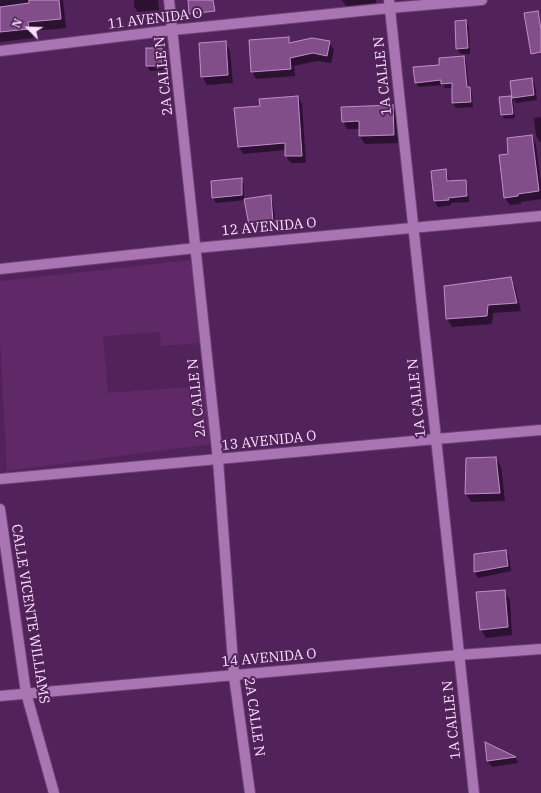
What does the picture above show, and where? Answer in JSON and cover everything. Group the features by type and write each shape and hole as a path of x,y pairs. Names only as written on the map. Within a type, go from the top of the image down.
{"street":[{"name":"2A CALLE N","path":"169,0 218,460 234,676 250,793"},
{"name":"11 AVENIDA O","path":"0,51 390,4 482,0"},
{"name":"1A CALLE N","path":"390,4 474,793"},
{"name":"12 AVENIDA O","path":"0,269 196,248 541,216"},
{"name":"13 AVENIDA O","path":"0,479 541,430"},
{"name":"CALLE VICENTE WILLIAMS","path":"0,509 26,693 54,793"},
{"name":"14 AVENIDA O","path":"0,696 541,649"}],"shaded area":[{"path":"193,260 202,343 161,346 160,332 103,336 108,393 205,386 211,444 7,471 0,339 0,281"}],"building":[{"path":"29,0 59,0 61,19 28,22 29,29 0,32 0,7 29,3"},
{"path":"188,0 213,0 215,11 189,14"},
{"path":"538,11 541,30 541,52 531,54 524,13"},
{"path":"466,20 468,48 456,49 455,21"},
{"path":"289,37 289,43 312,38 330,41 327,56 313,53 290,58 291,69 251,72 249,40"},
{"path":"226,41 228,75 201,77 199,43"},
{"path":"146,48 162,48 162,66 146,66"},
{"path":"464,56 467,87 470,87 471,102 452,103 452,83 441,84 441,80 415,83 413,67 439,65 439,58"},
{"path":"532,78 534,95 512,98 510,81"},
{"path":"298,96 302,156 285,156 285,143 238,147 234,108 260,106 259,99"},
{"path":"511,96 513,114 501,115 499,97"},
{"path":"393,105 394,135 359,136 359,121 342,122 341,107"},
{"path":"532,135 539,191 504,198 499,155 508,154 507,138"},
{"path":"446,169 447,181 466,180 467,196 448,198 449,200 434,201 431,171"},
{"path":"242,178 242,195 212,198 211,181"},
{"path":"271,195 273,222 249,225 244,199"},
{"path":"511,277 517,303 488,305 487,316 446,319 444,286"},
{"path":"496,457 500,493 465,494 466,458"},
{"path":"506,550 508,566 474,572 474,554"},
{"path":"505,590 508,627 480,630 476,592"},
{"path":"485,742 516,757 487,761"}]}
